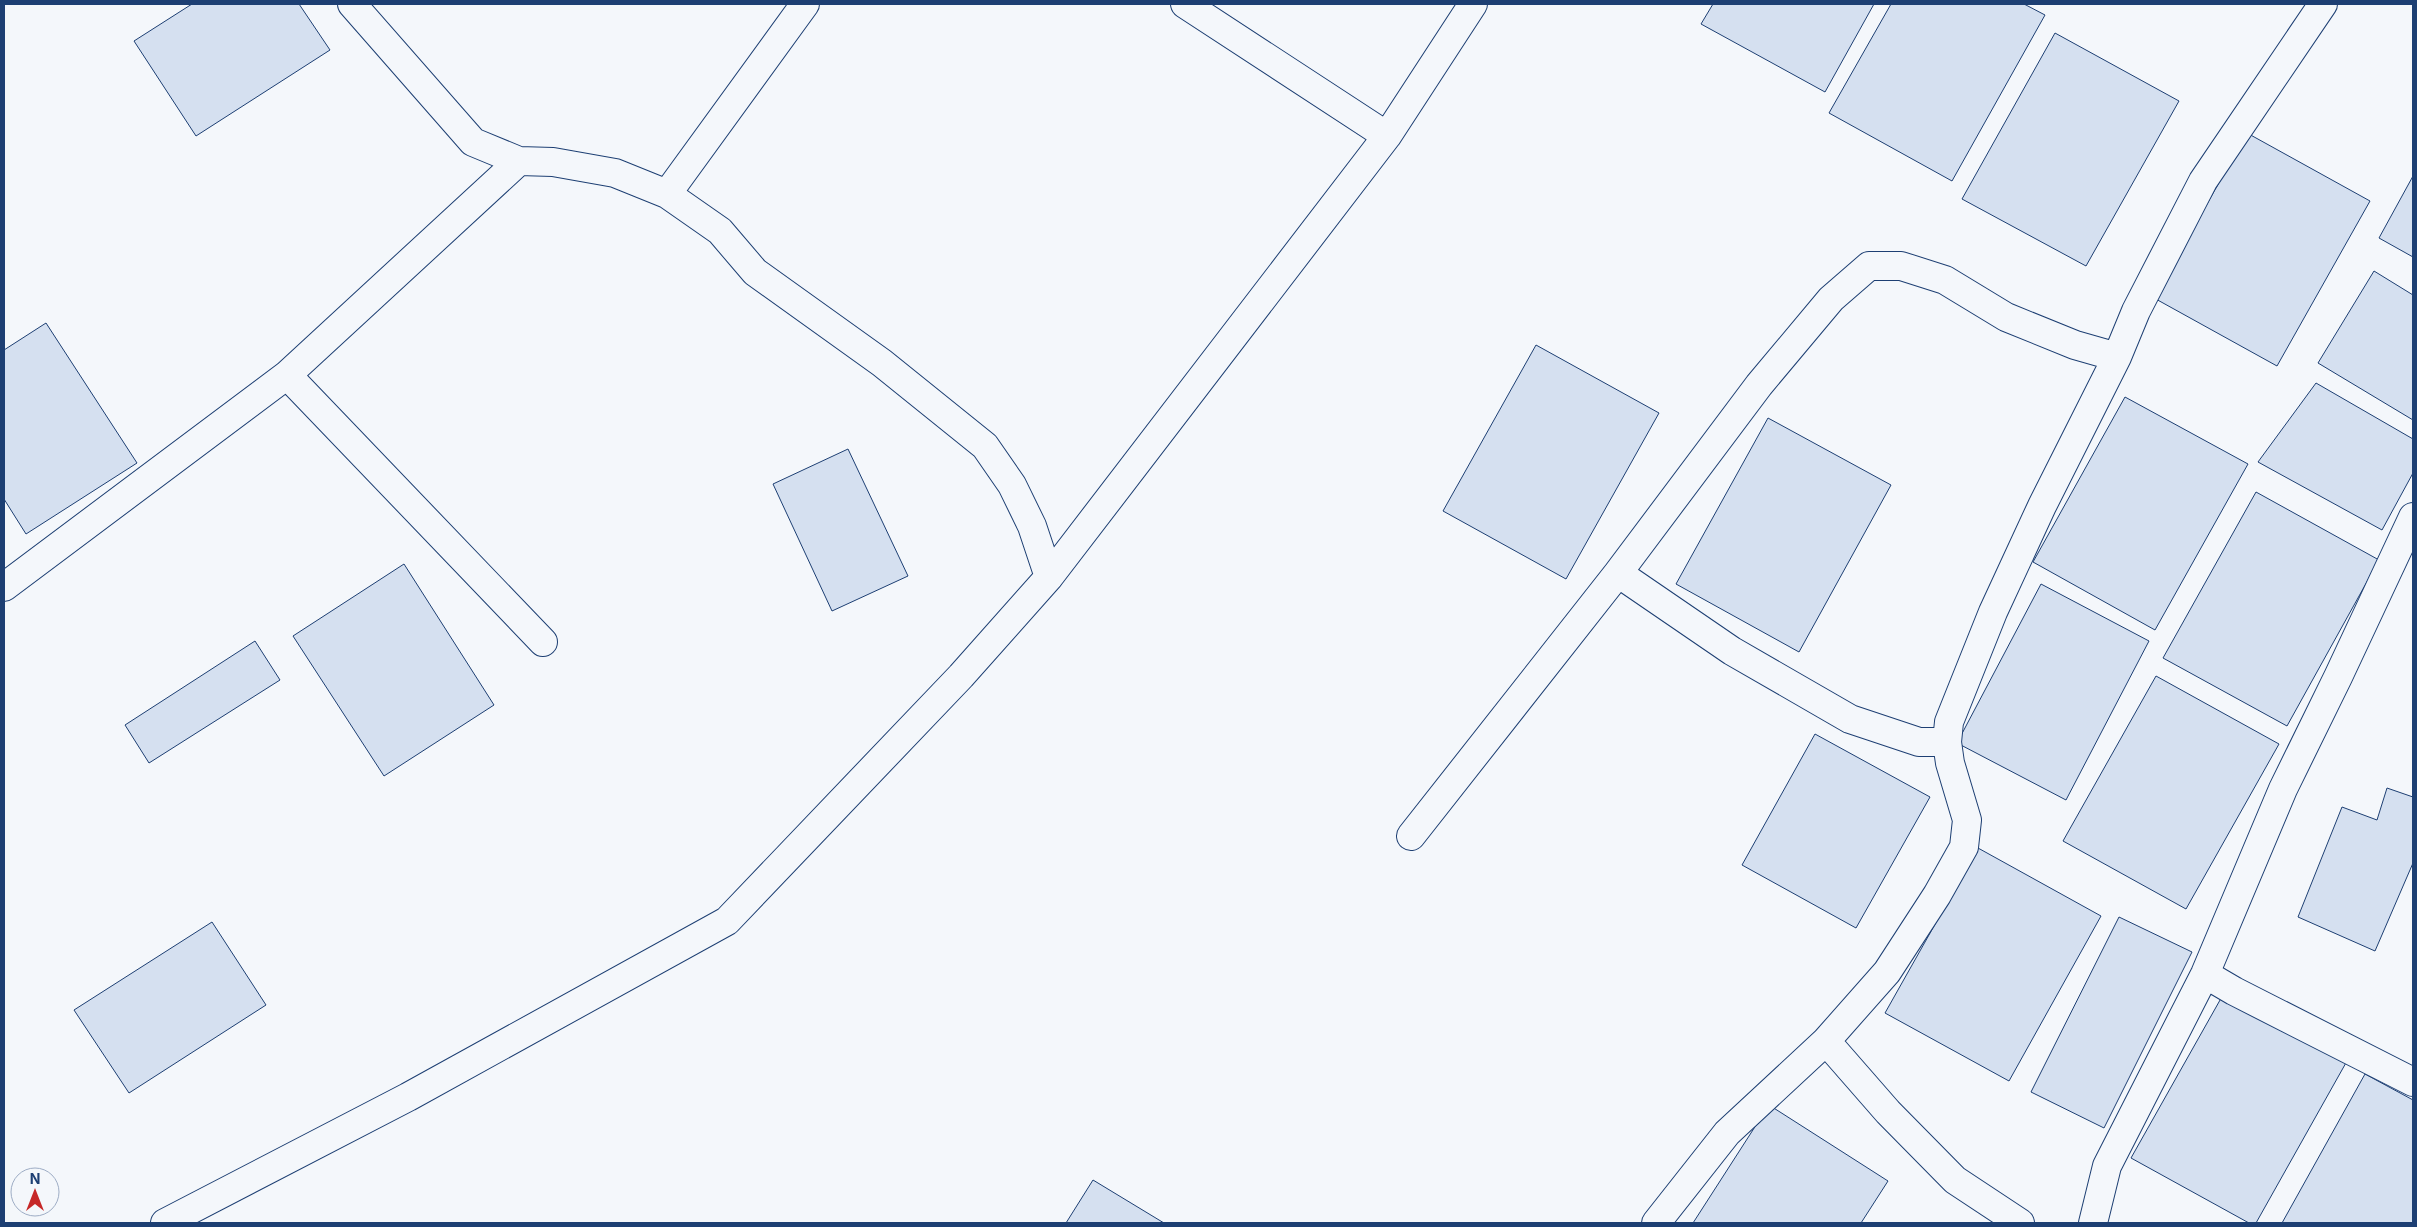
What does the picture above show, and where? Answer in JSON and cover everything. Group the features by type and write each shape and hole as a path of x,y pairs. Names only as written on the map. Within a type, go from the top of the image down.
{"street":[{"path":"352,4 473,142 518,162 553,162 615,173 667,194 720,231 755,272 882,363 985,446 1012,486 1032,526 1049,578"},
{"path":"667,194 806,4"},
{"path":"1185,4 1388,136"},
{"path":"165,1223 408,1097 727,921 961,676 1049,578 1388,136 1473,4"},
{"path":"1656,1223 1727,1133 1826,1041 1887,972 1937,895 1964,847 1967,820 1950,763 1946,742 1949,722 1993,612 2042,506 2117,357 2136,311 2203,181 2323,4"},
{"path":"4,587 286,375 518,162"},
{"path":"1411,836 1618,573 1759,385 1831,299 1869,266 1901,266 1945,280 2006,317 2075,346 2117,357"},
{"path":"286,375 543,642"},
{"path":"2093,1223 2107,1166 2205,974 2282,789 2413,517"},
{"path":"1618,573 1732,651 1850,719 1919,742 1946,742"},
{"path":"2205,974 2234,991 2413,1082"},
{"path":"1826,1041 1888,1112 1956,1180 2020,1223"}],"building":[{"path":"192,4 299,4 330,50 196,136 134,41"},
{"path":"1713,4 1874,4 1825,92 1701,24"},
{"path":"1891,4 2024,4 2045,15 1952,181 1829,113"},
{"path":"2055,33 2179,101 2086,266 1962,199"},
{"path":"2247,133 2370,201 2277,366 2154,298"},
{"path":"2413,176 2413,257 2379,238"},
{"path":"2374,271 2413,295 2413,420 2318,363"},
{"path":"46,323 137,463 26,534 4,499 4,350"},
{"path":"1536,345 1659,413 1566,579 1443,511"},
{"path":"2316,383 2413,439 2413,473 2382,530 2258,462"},
{"path":"2125,397 2248,464 2155,630 2033,562"},
{"path":"1768,418 1891,485 1799,652 1676,584"},
{"path":"848,449 908,576 832,611 773,484"},
{"path":"2256,492 2379,560 2287,726 2163,658"},
{"path":"404,564 494,705 384,776 293,636"},
{"path":"2041,584 2149,641 2066,800 1957,743"},
{"path":"255,641 280,680 149,763 125,725"},
{"path":"2156,676 2279,744 2186,909 2063,841"},
{"path":"1815,734 1930,797 1856,928 1742,865"},
{"path":"2387,788 2413,797 2413,863 2375,951 2298,917 2342,807 2377,820"},
{"path":"1978,848 2101,916 2009,1081 1885,1013"},
{"path":"2119,917 2192,952 2104,1128 2031,1092"},
{"path":"212,922 266,1005 129,1093 74,1010"},
{"path":"2224,993 2347,1061 2256,1223 2249,1223 2131,1158"},
{"path":"2365,1074 2413,1100 2413,1223 2282,1223"},
{"path":"1769,1105 1888,1181 1861,1223 1693,1223"},
{"path":"1093,1180 1164,1223 1066,1223"}]}
